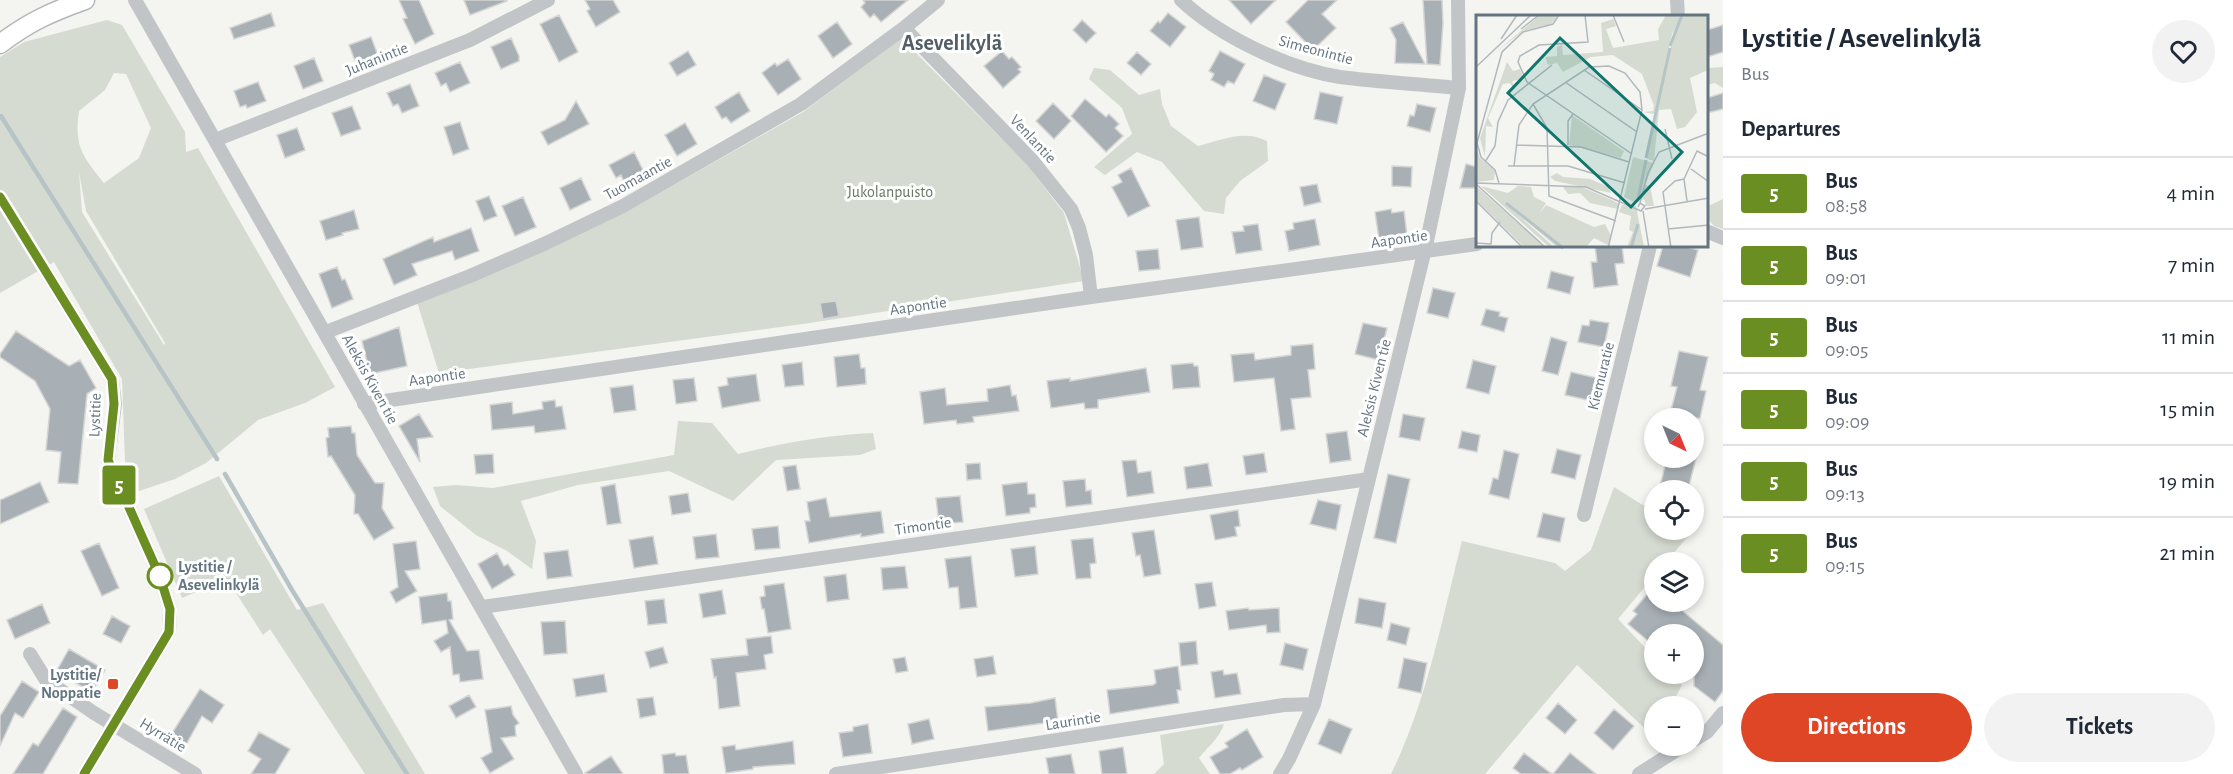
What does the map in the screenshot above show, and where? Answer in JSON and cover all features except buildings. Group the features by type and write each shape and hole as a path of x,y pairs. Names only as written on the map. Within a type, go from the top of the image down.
{"main road":[{"path":"0,44 21,28 48,13 85,0"},
{"path":"0,35 21,28"}],"street":[{"name":"Aleksis Kiven tie","path":"135,0 576,774"},
{"name":"Juhanintie","path":"215,140 470,40 548,0"},
{"name":"Tuomaantie","path":"326,332 481,271 544,244 622,206 801,104 938,0"},
{"name":"Simeonintie","path":"1181,0 1224,33 1293,64 1338,76 1458,88"},
{"name":"Aleksis Kiven tie","path":"1280,774 1314,704 1424,252 1458,88 1458,0"},
{"path":"1677,0 1678,15"},
{"name":"Venlantie","path":"904,28 1032,160 1071,209 1086,255 1091,297"},
{"name":"Lystitie","path":"0,197 112,379 114,404 108,460 160,577 170,609 169,632 84,774"},
{"path":"1708,231 1723,238"},
{"name":"Aapontie","path":"364,404 1091,297 1476,244"},
{"name":"Kiemuratie","path":"1584,515 1650,248"},
{"name":"Timontie","path":"482,607 1368,478"},
{"name":"Hyrrätie","path":"30,654 46,680 94,713 195,774"},
{"name":"Laurintie","path":"836,774 1274,707 1314,704"},
{"path":"1704,734 1723,713"},
{"path":"1639,774 1667,756"}],"green space":[{"path":"107,20 122,25 185,132 186,152 198,148 335,387 305,403 258,420 206,463 175,479 139,491 125,462 122,379 54,262 0,293 0,57 24,42","holes":["114,73 126,74 151,128 139,158 104,183 81,150 78,133 79,111 105,90","79,172 86,211 165,343 164,345 82,212"]},
{"name":"Jukolanpuisto","path":"901,38 1025,162 1064,213 1084,281 803,324 439,373 417,302 626,212 803,112"},
{"path":"1723,67 1723,88 1715,83 1708,85 1708,68"},
{"path":"1094,68 1110,70 1139,95 1160,89 1162,104 1171,126 1198,146 1233,137 1250,136 1267,141 1268,161 1240,181 1226,198 1224,214 1204,211 1162,162 1137,152 1105,175 1094,167 1132,134 1122,108 1089,79"},
{"path":"1723,199 1723,229 1714,226 1708,219 1708,206"},
{"path":"678,421 712,423 738,454 805,440 873,433 876,449 860,455 776,460 733,501 669,471 578,485 521,501 536,541 532,569 507,551 476,535 440,506 433,487 456,485 493,488 674,455"},
{"path":"219,476 297,610 323,603 425,774 365,774 270,629 263,635 227,579 182,598 144,509"},
{"path":"1614,487 1644,505 1644,540 1685,540 1675,552 1644,552 1644,588 1618,619 1644,646 1644,684 1681,684 1676,696 1644,696 1644,728 1577,665 1485,774 1391,774 1404,746 1424,689 1462,541 1555,563 1565,571 1591,550"},
{"path":"1224,724 1216,738 1199,758 1210,774 1154,774 1164,764 1160,735"}],"waterway":[{"path":"1,116 217,459"},
{"path":"225,474 292,590 407,774"}],"bus line":[{"name":"5","path":"0,197 112,379 113,426 108,460 160,577 170,609 169,632 84,774"}],"place":[{"name":"Lystitie / Asevelinkylä","path":"160,576"},
{"name":"Lystitie/ Noppatie","path":"113,684"}],"district":[{"name":"Asevelikylä","path":"952,43"}]}
